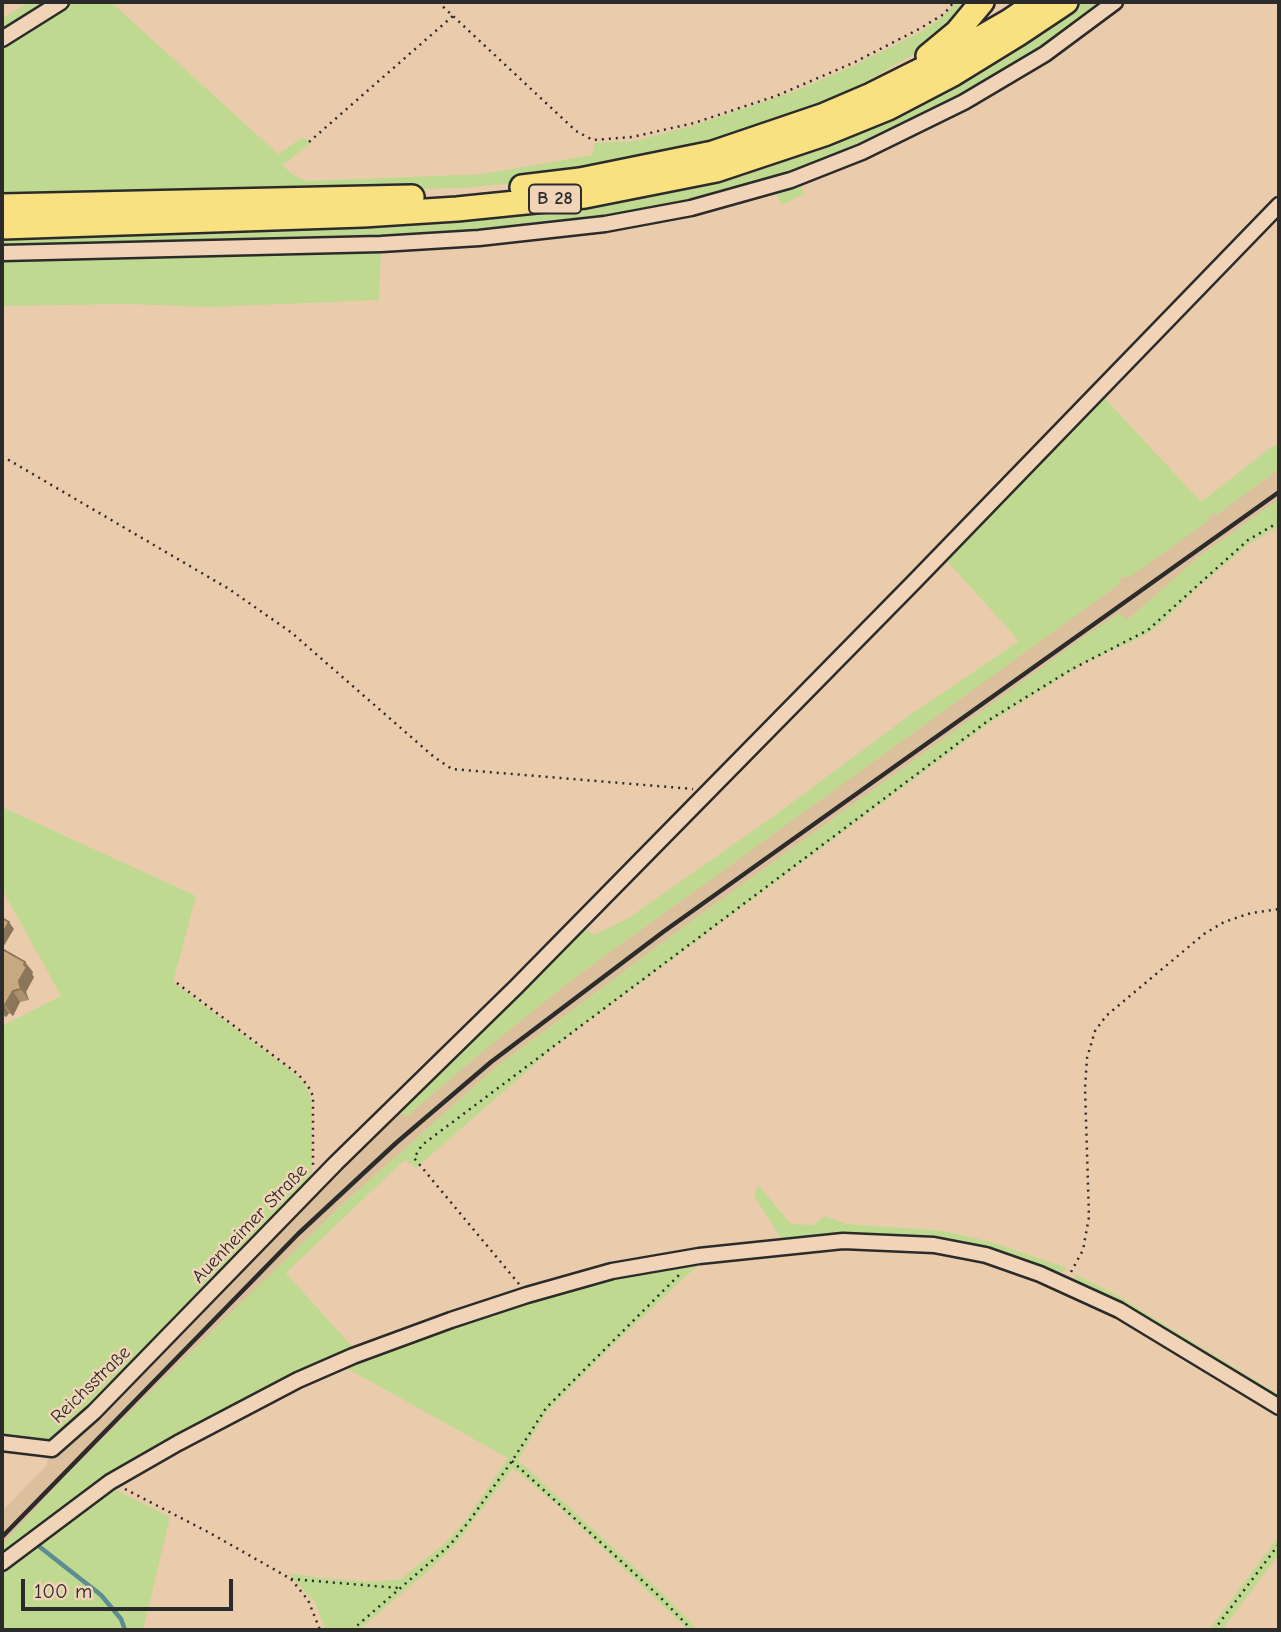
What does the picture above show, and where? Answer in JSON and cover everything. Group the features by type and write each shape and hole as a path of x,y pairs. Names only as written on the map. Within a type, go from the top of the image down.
{"highway":[{"path":"871,95 957,32 982,2"},
{"name":"B 28","path":"2,206 430,196 566,182 713,153 822,116 949,56 1038,2"},
{"name":"B 28","path":"2,227 363,215 457,209 584,196 716,170 824,134 888,108 953,74 1066,2"}],"street":[{"path":"2,39 61,2"},
{"path":"2,253 381,244 479,238 605,224 691,208 791,180 884,141 964,102 1045,54 1115,2"},
{"name":"Auenheimer Straße","path":"191,1312 336,1163 516,987 710,790 1279,205"},
{"path":"2,1563 110,1482 298,1380 353,1356 527,1295 612,1271 699,1256 843,1241 934,1245 986,1255 1065,1284 1119,1310 1279,1407"},
{"name":"Reichsstraße","path":"2,1443 52,1449 94,1412 191,1312"}],"path":[{"path":"438,2 576,131 593,140 632,137 694,124 776,96 853,63 919,30 944,14 954,2"},
{"path":"309,142 454,15"},
{"path":"2,456 240,596 292,633 434,757 452,769 710,790"},
{"path":"527,1295 414,1158 422,1145 989,720 1072,668 1148,630 1248,540 1279,522"},
{"path":"1065,1284 1083,1250 1089,1217 1085,1088 1087,1058 1095,1031 1106,1016 1204,934 1224,922 1251,913 1279,909"},
{"path":"177,983 298,1074 308,1086 313,1096 313,1187"},
{"path":"352,1630 450,1545 512,1461 546,1408 699,1256"},
{"path":"512,1461 659,1596 692,1630"},
{"path":"110,1482 210,1533 291,1579 309,1600 320,1630"},
{"path":"1214,1630 1279,1544"},
{"path":"291,1579 399,1588"}],"shaded area":[{"path":"1279,469 1279,499 1201,555 1126,621 1088,634 674,934 495,1068 335,1211 68,1473 2,1545 2,1511 46,1466 52,1449 394,1111 407,1116 573,979 1120,583 1119,580 1126,575 1128,577 1209,520 1208,517 1215,512 1217,514"}],"green space":[{"path":"29,2 111,2 278,154 303,137 310,144 282,165 292,174 307,181 483,174 592,155 595,143 635,141 692,126 798,90 921,32 958,2 973,2 933,43 837,98 715,144 549,180 463,188 322,192 2,195 2,19"},
{"path":"1084,2 1113,2 963,101 798,176 804,194 782,205 770,185 691,207 381,244 379,300 209,307 128,304 2,306 2,235 442,222 616,202 721,179 1020,46"},
{"path":"1098,391 1201,502 1279,443 1279,469 1216,515 1214,512 1208,517 1210,520 1128,578 1125,575 1119,580 1121,583 573,979 407,1116 394,1111 583,927 594,935 627,919 778,813 910,715 1019,641 939,552"},
{"path":"1279,499 1279,526 1248,545 1203,583 1161,624 1142,637 1085,663 991,722 557,1045 416,1168 405,1160 401,1163 286,1273 356,1351 284,1381 2,1557 2,1545 68,1473 335,1211 495,1068 674,934 1088,634 1119,613 1127,620 1201,555"},
{"path":"2,807 196,896 173,982 297,1075 310,1095 312,1112 312,1191 52,1447 2,1441 2,1026 61,996 2,889"},
{"path":"758,1185 791,1224 813,1225 825,1216 846,1224 944,1231 991,1242 1067,1268 1063,1272 1055,1273 993,1251 783,1241 754,1196"},
{"path":"681,1266 697,1266 546,1413 518,1460 663,1594 698,1630 688,1630 557,1505 513,1468 459,1540 435,1565 359,1630 325,1630 315,1602 288,1573 375,1582 401,1579 446,1542 467,1519 508,1458 341,1365 536,1300 597,1283"},
{"path":"1074,1274 1115,1294 1279,1395 1279,1402 1077,1284"},
{"path":"114,1489 170,1517 143,1630 2,1630 2,1572 7,1565"},
{"path":"1279,1536 1279,1554 1222,1630 1209,1630"}],"building":[{"path":"2,918 9,922 2,935"},
{"path":"4,950 25,962 27,967 19,981 21,989 13,991 5,1005 2,1003"}],"waterway":[{"path":"36,1544 101,1595 121,1619 125,1630"}],"railway":[{"path":"2,1537 298,1234 396,1143 491,1062 663,932 1279,492"}]}
